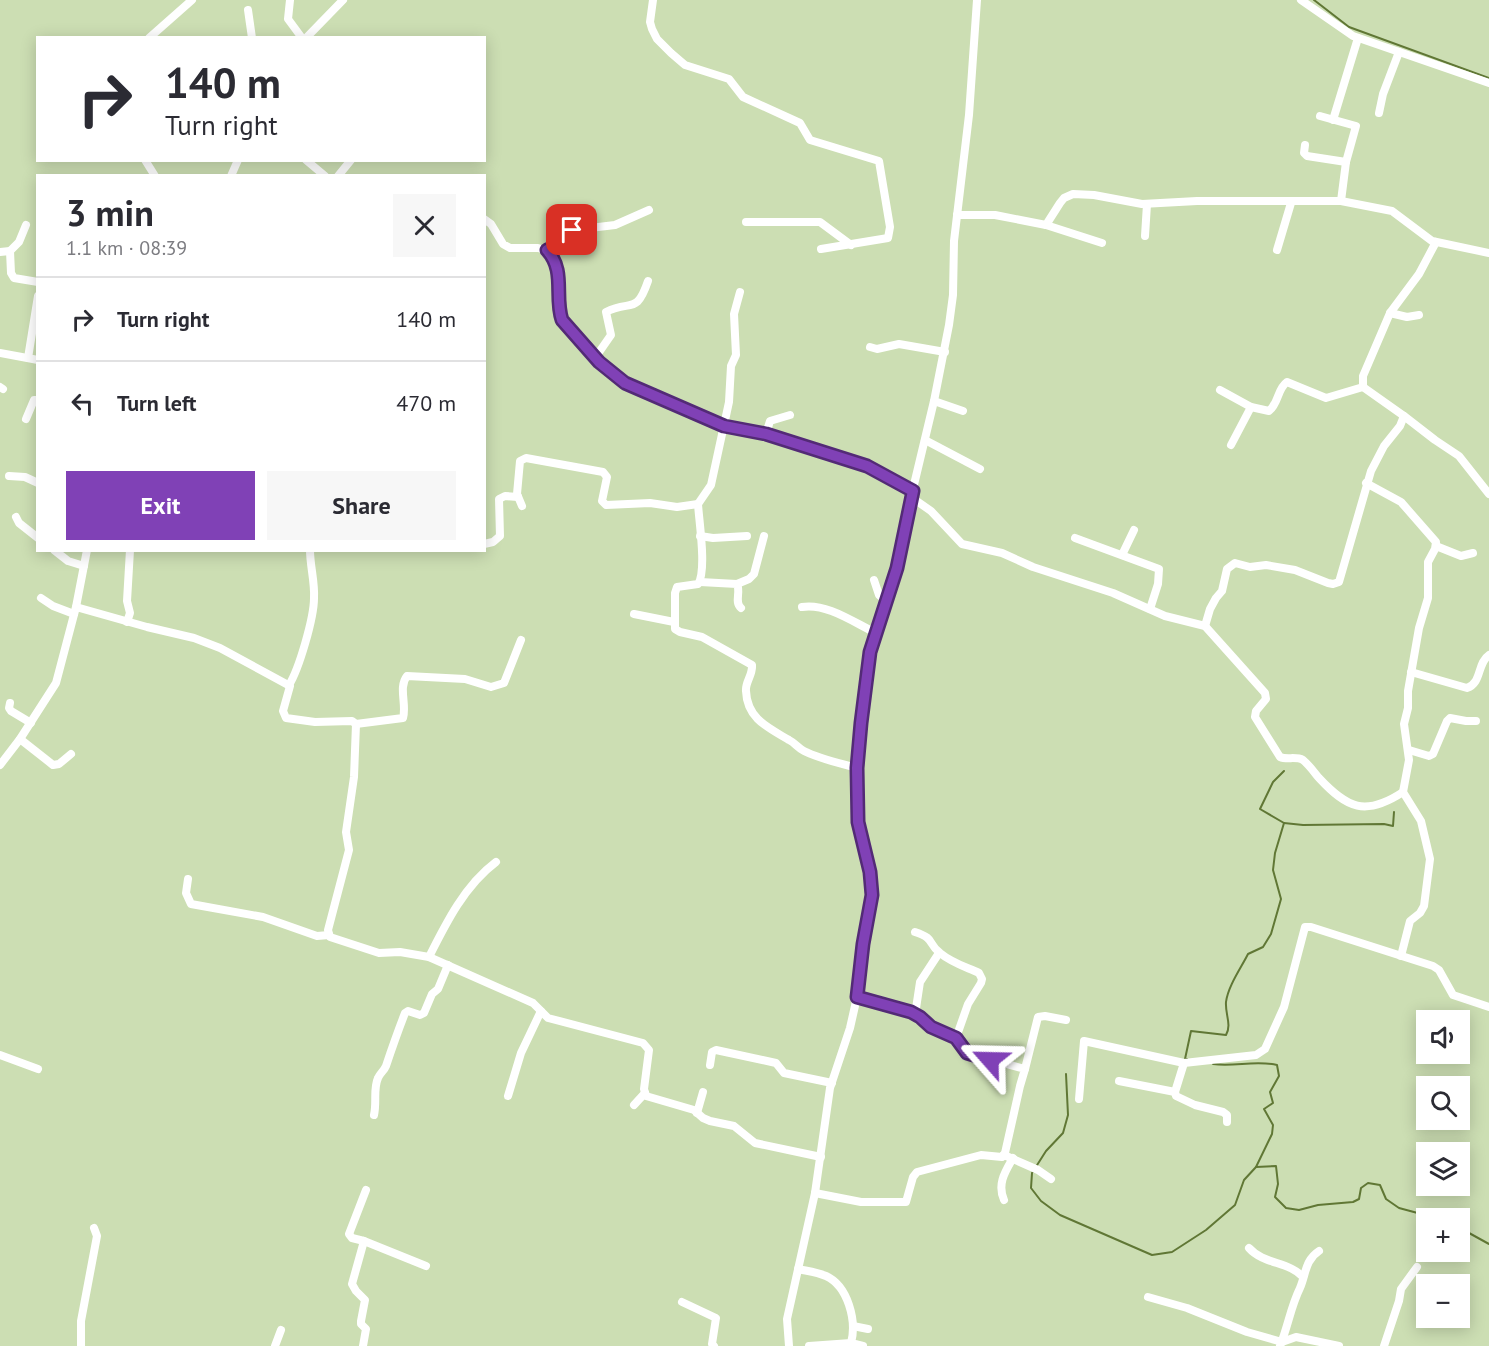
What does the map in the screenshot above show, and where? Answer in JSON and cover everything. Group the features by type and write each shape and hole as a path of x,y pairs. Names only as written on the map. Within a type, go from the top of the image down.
{"street":[{"path":"151,36 192,0"},
{"path":"290,0 288,19 302,36"},
{"path":"306,36 343,0"},
{"path":"653,0 650,22 652,29 657,39 683,63 729,79 743,97 800,123 810,140 879,161 890,227 889,236 884,240 821,249"},
{"path":"789,1346 786,1323 815,1193 832,1083 850,1028 857,997 872,895 870,872 858,822 857,768 868,659 900,558 912,494 945,352 952,307 954,241 969,107 977,0"},
{"path":"1301,0 1323,17 1358,38 1489,83"},
{"path":"248,10 252,36"},
{"path":"1333,120 1358,38"},
{"path":"1379,112 1383,94 1399,52"},
{"path":"1320,116 1356,126 1346,162 1341,201"},
{"path":"1305,145 1304,153 1307,156 1346,162"},
{"path":"308,162 323,174"},
{"path":"340,174 349,162"},
{"path":"1047,225 1064,198 1073,194 1094,195 1147,204 1216,201 1291,203 1341,201 1392,211 1436,242 1489,253"},
{"path":"1277,250 1291,203"},
{"path":"1145,236 1147,204"},
{"path":"486,220 491,224 503,244 510,248 547,250 560,244 565,231 615,225 649,210"},
{"path":"957,215 995,215 1047,225 1102,243"},
{"path":"746,222 820,222 852,245"},
{"path":"0,252 10,251 19,242 26,225"},
{"path":"1363,387 1363,376 1390,313 1419,274 1436,242"},
{"path":"547,250 555,261 559,275 558,306 562,320 595,358 625,383 724,426 766,434 867,466 912,494 962,543 1002,553 1034,567 1113,593 1164,616 1205,626 1264,693 1266,699 1256,711 1255,717 1280,757 1303,760 1333,792 1354,806 1386,802 1403,792"},
{"path":"10,251 12,277 36,282"},
{"path":"595,358 611,335 606,312 637,304 642,298 648,281"},
{"path":"700,582 702,576 698,504 710,488 724,426 731,390 731,366 736,355 734,314 740,292"},
{"path":"1390,313 1407,317 1419,315"},
{"path":"0,353 33,359 36,321"},
{"path":"870,347 877,350 899,344 945,352"},
{"path":"1220,390 1251,407 1265,410 1271,409 1281,387 1287,382 1326,398 1363,387"},
{"path":"1363,387 1459,456 1489,494"},
{"path":"26,419 36,400"},
{"path":"934,401 963,411"},
{"path":"1231,445 1251,407"},
{"path":"766,434 770,421 790,416"},
{"path":"1205,626 1210,609 1222,591 1227,569 1235,563 1250,567 1266,565 1288,569 1328,584 1339,582 1366,483 1384,446 1400,426 1404,416"},
{"path":"925,440 980,469"},
{"path":"522,506 518,497 520,461 526,458 603,472 607,477 602,501 606,506 650,503 677,507 698,504"},
{"path":"9,476 25,477 36,482"},
{"path":"1366,483 1401,502 1432,536 1436,546 1461,556 1473,553"},
{"path":"486,544 494,542 500,536 499,499 505,496 518,497"},
{"path":"16,517 19,523 36,536"},
{"path":"1122,555 1134,530"},
{"path":"700,536 713,538 747,536"},
{"path":"764,536 754,574 749,579 737,584 700,582 677,587 674,622 677,631 702,637 752,665 745,688 754,716 761,724 794,742 802,751 857,768"},
{"path":"1075,538 1159,569 1158,584 1150,609"},
{"path":"1401,956 1410,921 1420,913 1424,906 1430,859 1421,820 1403,792 1409,760 1404,724 1419,628 1428,598 1428,562 1436,546"},
{"path":"57,552 68,561 84,566"},
{"path":"1,762 20,739 56,683 75,611 87,552"},
{"path":"128,622 130,552"},
{"path":"310,552 313,609 296,673 289,685 283,711 286,718 315,722 352,721 356,724 403,718 405,711 403,680 407,676 465,679 492,687 504,683 521,640"},
{"path":"874,580 879,595 887,601"},
{"path":"737,584 739,588 737,603 741,608"},
{"path":"41,598 52,606 190,636 289,685"},
{"path":"801,607 816,605 876,633"},
{"path":"634,614 674,622"},
{"path":"1411,672 1467,688 1476,682 1484,658 1489,655"},
{"path":"10,703 11,711 31,723"},
{"path":"1409,750 1429,756 1434,754 1450,718 1476,721"},
{"path":"329,935 328,930 349,850 346,832 354,777 356,724"},
{"path":"20,739 52,765 59,764 71,754"},
{"path":"429,957 443,928 470,887 486,869 496,862"},
{"path":"188,879 186,893 191,904 263,917 317,936 329,935 379,953 400,952 429,957 533,1003 545,1017 646,1045 649,1050 645,1093 634,1105"},
{"path":"1079,1099 1084,1041 1184,1063 1256,1055 1264,1051 1284,1008 1305,927 1437,968 1451,992 1457,997 1489,1007"},
{"path":"915,932 930,938 939,952 954,963 979,973 981,976 981,983 968,1004 956,1038"},
{"path":"915,1015 920,982 939,952"},
{"path":"374,1114 378,1077 386,1067 392,1043 405,1013 408,1011 422,1014 432,994 438,989 448,965"},
{"path":"857,997 915,1015 931,1027 956,1038 969,1054 1025,1069"},
{"path":"508,1096 521,1053 542,1011"},
{"path":"1004,1200 1000,1182 1008,1156 1038,1017 1066,1020"},
{"path":"710,1065 712,1052 716,1050 776,1063 784,1073 832,1083"},
{"path":"0,1055 38,1069"},
{"path":"1184,1063 1175,1092 1176,1096 1182,1100 1223,1112 1227,1115 1227,1122"},
{"path":"1119,1081 1175,1092"},
{"path":"697,1113 703,1092"},
{"path":"645,1093 651,1097 689,1108 710,1121 736,1127 755,1143 820,1157"},
{"path":"815,1193 861,1202 906,1202 913,1177 917,1172 981,1155 1008,1156 1038,1170 1051,1179"},
{"path":"366,1190 349,1234 352,1238 426,1266"},
{"path":"81,1346 81,1321 97,1236 94,1228"},
{"path":"363,1346 366,1329 361,1324 364,1300 352,1284 364,1241"},
{"path":"1249,1248 1256,1254 1294,1270 1303,1277"},
{"path":"1281,1344 1303,1277 1310,1260 1319,1251"},
{"path":"1384,1346 1402,1286 1417,1267"},
{"path":"798,1269 826,1276 841,1289 851,1311 853,1326 851,1343"},
{"path":"1148,1297 1187,1308 1281,1344 1296,1337 1339,1346"},
{"path":"682,1302 716,1318 714,1346"},
{"path":"853,1326 868,1329"},
{"path":"275,1346 281,1330"},
{"path":"809,1346 851,1343 863,1346"}],"waterway":[{"path":"1314,0 1349,27 1489,78"},
{"path":"1284,771 1273,782 1260,809 1284,823 1393,826 1394,812"},
{"path":"1187,1059 1185,1059 1191,1031 1226,1035 1228,1027 1226,1002 1232,983 1248,954 1263,947 1271,934 1281,899 1273,870 1275,853 1284,823"},
{"path":"1213,1064 1277,1065 1279,1076 1270,1092 1273,1103 1264,1109 1273,1125 1272,1134 1256,1167"},
{"path":"1066,1074 1068,1115 1063,1133 1046,1151 1032,1173 1031,1188 1041,1201 1060,1215 1152,1255 1172,1252 1206,1230 1235,1205 1244,1180 1256,1167 1276,1166 1278,1184 1275,1197 1286,1208 1299,1210 1318,1205 1353,1202 1359,1199 1361,1188 1368,1183 1380,1185 1386,1199 1399,1208 1416,1213"},
{"path":"1470,1234 1489,1244"}],"route":[{"path":"572,230 565,231 558,246 547,250 555,261 559,275 560,314 562,320 595,358 621,381 724,426 777,437 867,466 913,491 900,558 867,668 857,784 858,822 870,872 872,900 863,944 857,997 911,1012 936,1030 954,1036 967,1053 990,1060"}]}
